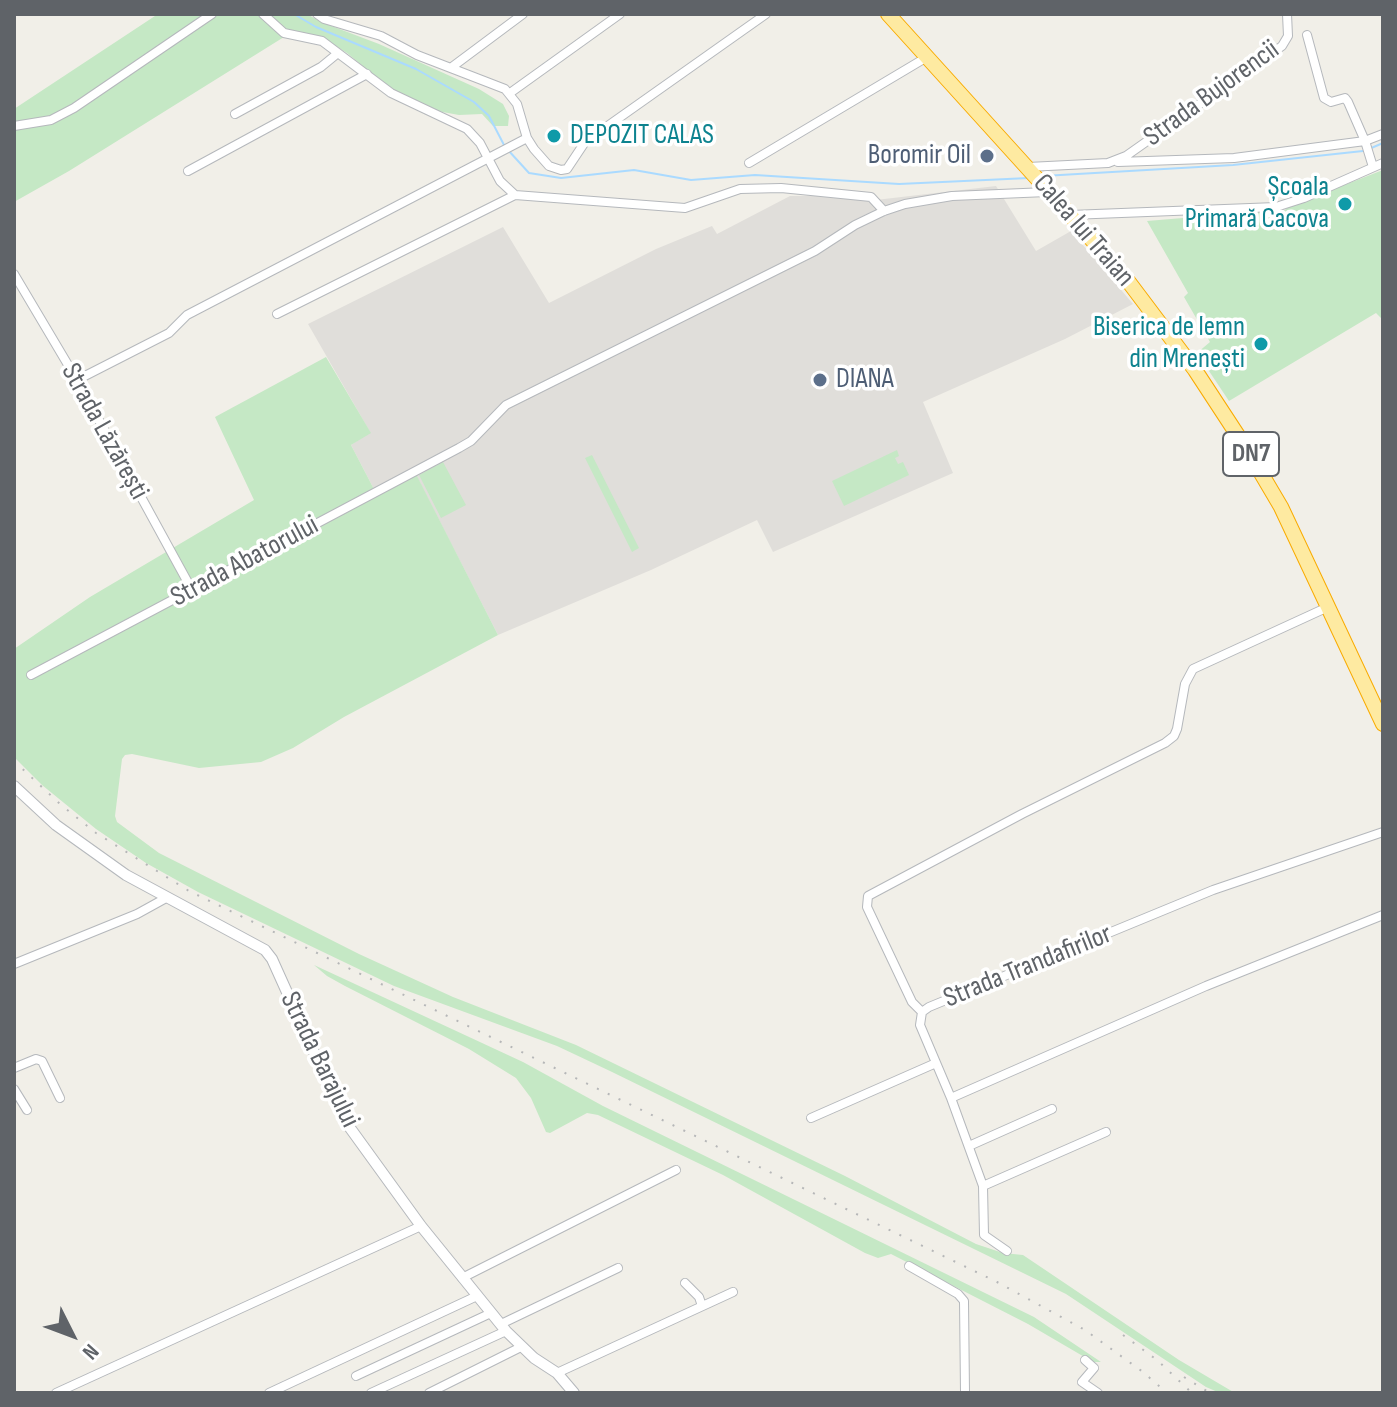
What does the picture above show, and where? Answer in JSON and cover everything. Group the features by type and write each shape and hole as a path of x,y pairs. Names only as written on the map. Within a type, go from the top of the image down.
{"highway":[{"name":"Calea lui Traian","path":"888,14 1070,215 1161,323 1231,424 1281,507 1383,724"}],"street":[{"path":"14,126 51,120 74,108 212,14"},
{"path":"263,14 284,33 316,39 383,88 467,129 480,143 500,181 515,195"},
{"path":"317,14 324,19 381,36 417,55 510,93 517,104 527,138 549,166 561,170 567,169 585,142 766,14"},
{"path":"452,67 523,14"},
{"path":"510,93 620,14"},
{"name":"Strada Bujorencii","path":"1115,162 1282,46 1288,36 1287,14"},
{"name":"Strada Bujorencii","path":"1307,35 1324,98 1331,102 1345,98 1367,147"},
{"path":"235,114 321,67 338,53"},
{"path":"749,163 927,57"},
{"path":"188,171 367,74"},
{"name":"Strada Bujorencii","path":"884,211 905,204 1115,162 1234,158 1367,147 1383,134"},
{"path":"77,380 169,333 187,315 527,138"},
{"path":"1367,147 1373,167"},
{"path":"1070,215 1276,207 1383,163"},
{"path":"277,314 515,195 685,208 740,189 781,188 871,197 884,211"},
{"name":"Strada Abatorului","path":"31,675 459,448 471,441 506,405 815,251 855,225 884,211"},
{"name":"Strada Lăzărești","path":"14,274 77,380 192,590"},
{"path":"922,1012 912,1002 873,920 866,902 868,896 1165,743 1174,736 1185,684 1193,669 1328,607"},
{"name":"Strada Barajului","path":"14,786 76,841 126,875 265,950 272,959 345,1121 421,1226 491,1313 521,1347 557,1373 574,1393"},
{"name":"Strada Trandafirilor","path":"1007,1251 984,1235 983,1186 920,1025 922,1012 1213,890 1383,832"},
{"path":"14,964 137,914 166,898"},
{"path":"951,1098 1206,986 1383,915"},
{"path":"14,1068 36,1059 42,1061 60,1098"},
{"path":"811,1118 936,1063"},
{"path":"14,1089 27,1110"},
{"path":"969,1146 1052,1109"},
{"path":"983,1186 1106,1132"},
{"path":"462,1278 676,1170"},
{"path":"56,1393 421,1226"},
{"path":"909,1266 958,1294 964,1301 965,1393"},
{"path":"371,1393 618,1268"},
{"path":"685,1283 699,1297 702,1306"},
{"path":"557,1373 733,1292"},
{"path":"269,1393 477,1296"},
{"path":"356,1376 491,1313"},
{"path":"429,1393 521,1347"},
{"path":"1085,1360 1094,1368 1082,1382 1098,1393"}],"shaded area":[{"path":"996,186 1036,251 1071,231 1133,304 1065,339 923,402 953,473 773,552 757,520 651,570 498,635 416,475 377,495 351,445 370,432 308,324 503,227 549,303 656,249 712,226 717,234 790,196 845,196 867,201"}],"green space":[{"path":"158,14 307,14 479,89 503,104 509,116 508,126 493,126 482,114 459,115 437,111 389,88 326,40 292,32 14,202 14,109"},
{"path":"1383,170 1383,320 1376,313 1229,401 1197,353 1210,342 1184,297 1188,293 1147,221 1255,212 1281,213 1290,206"},
{"path":"326,357 371,433 351,445 377,495 416,474 498,635 344,717 293,748 261,762 199,768 125,755 115,816 117,822 159,853 359,954 453,997 576,1045 845,1176 976,1244 1003,1253 1023,1255 1179,1360 1235,1393 1220,1393 1206,1387 1066,1294 610,1071 557,1046 394,986 198,892 146,863 96,829 42,785 14,757 14,649 90,597 254,500 215,417"},
{"path":"897,450 899,456 895,458 898,464 903,462 909,475 844,506 832,481"},
{"path":"592,455 639,548 632,552 585,458"},
{"path":"443,462 466,505 441,518 419,475"},
{"path":"314,965 523,1062 603,1106 1034,1317 1101,1362 1093,1362 1028,1324 891,1254 878,1258 865,1253 723,1175 598,1115 587,1113 550,1133 546,1132 531,1098 516,1078 469,1049 327,976"}],"waterway":[{"path":"294,14 316,27 416,69 474,102 489,116 504,145"},
{"path":"1369,149 1383,143"},
{"path":"508,150 529,173 561,178 634,170 691,180 755,175 899,184 1029,178"},
{"path":"1043,176 1233,165 1363,151"}],"railway":[{"path":"14,761 96,833 189,891 997,1282 1085,1330 1167,1393"},
{"path":"1123,1335 1157,1360 1192,1393"},
{"path":"1184,1377 1210,1393"}],"place":[{"name":"DEPOZIT CALAS","path":"554,136"},
{"name":"Boromir Oil","path":"987,156"},
{"name":"Școala Primară Cacova","path":"1345,204"},
{"name":"Biserica de lemn din Mrenești","path":"1261,344"},
{"name":"DIANA","path":"820,380"}]}
